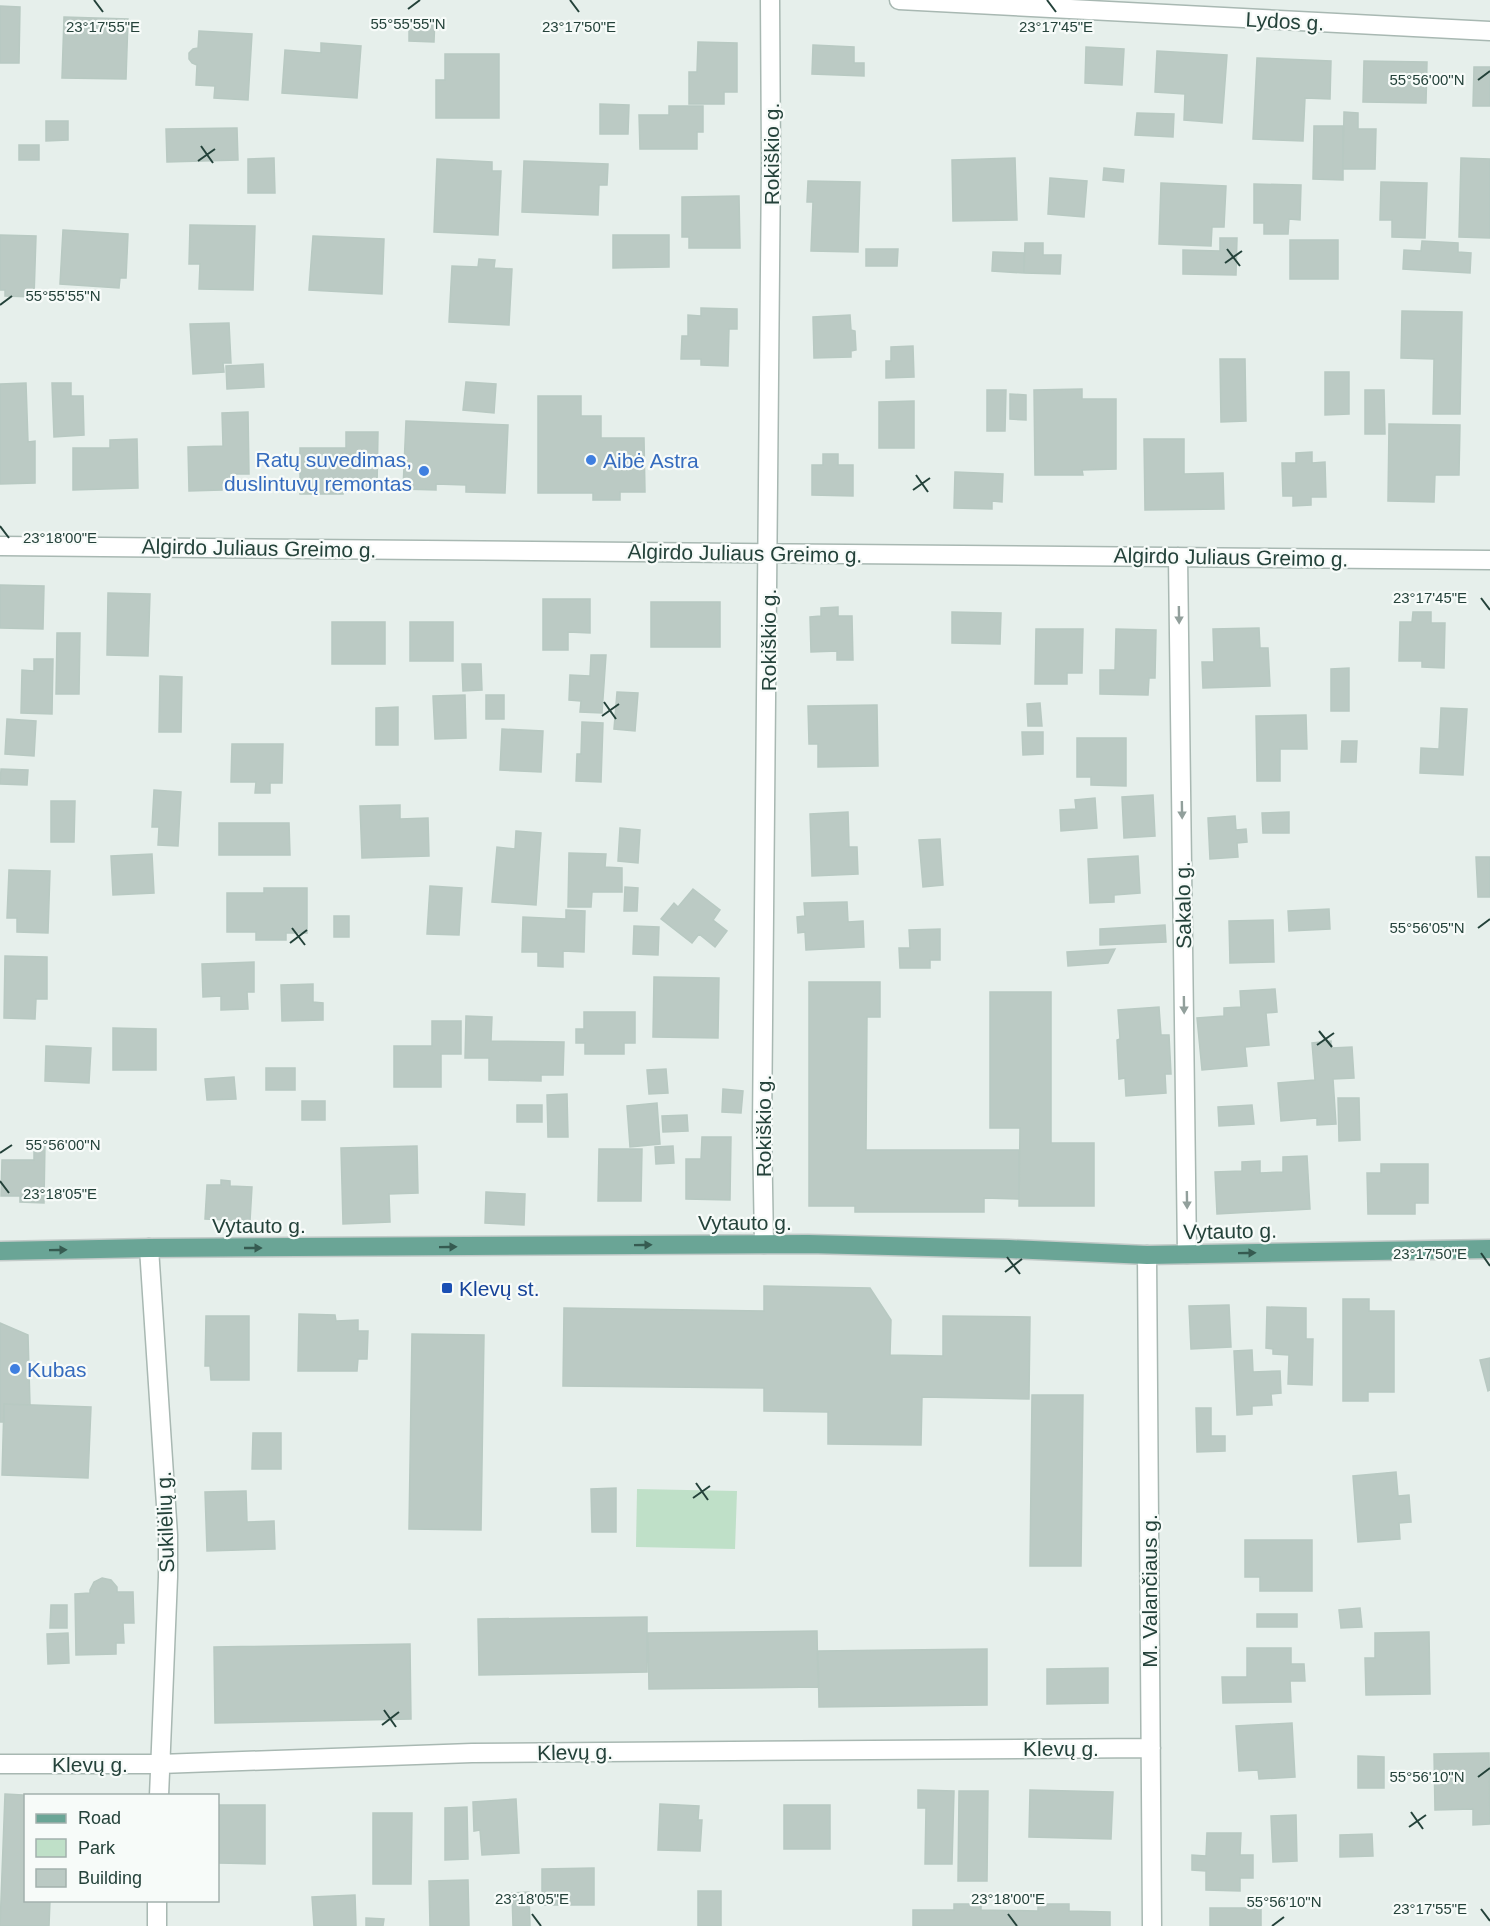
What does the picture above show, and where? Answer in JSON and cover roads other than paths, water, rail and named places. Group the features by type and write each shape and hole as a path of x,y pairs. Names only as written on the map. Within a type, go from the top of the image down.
{"main road":[{"name":"Vytauto g.","path":"0,1251 764,1244 1008,1249 1147,1255 1490,1249"}],"street":[{"name":"Rokiškio g.","path":"764,1244 762,1130 771,173 770,0"},
{"name":"Lydos g.","path":"899,0 1490,31"},
{"name":"Algirdo Juliaus Greimo g.","path":"0,546 1490,560"},
{"name":"Sakalo g.","path":"1178,557 1187,1254"},
{"name":"Sukilėlių g.","path":"149,1248 168,1535 159,1794"},
{"name":"M. Valančiaus g.","path":"1147,1255 1152,1926"},
{"name":"Klevų g.","path":"0,1764 160,1764 472,1753 1151,1748"},
{"path":"157,1902 157,1926"}],"place":[{"name":"Aibė Astra","path":"591,460"},
{"name":"Ratų suvedimas, duslintuvų remontas","path":"424,471"},
{"name":"Klevų st.","path":"447,1288"},
{"name":"Kubas","path":"15,1369"}]}
